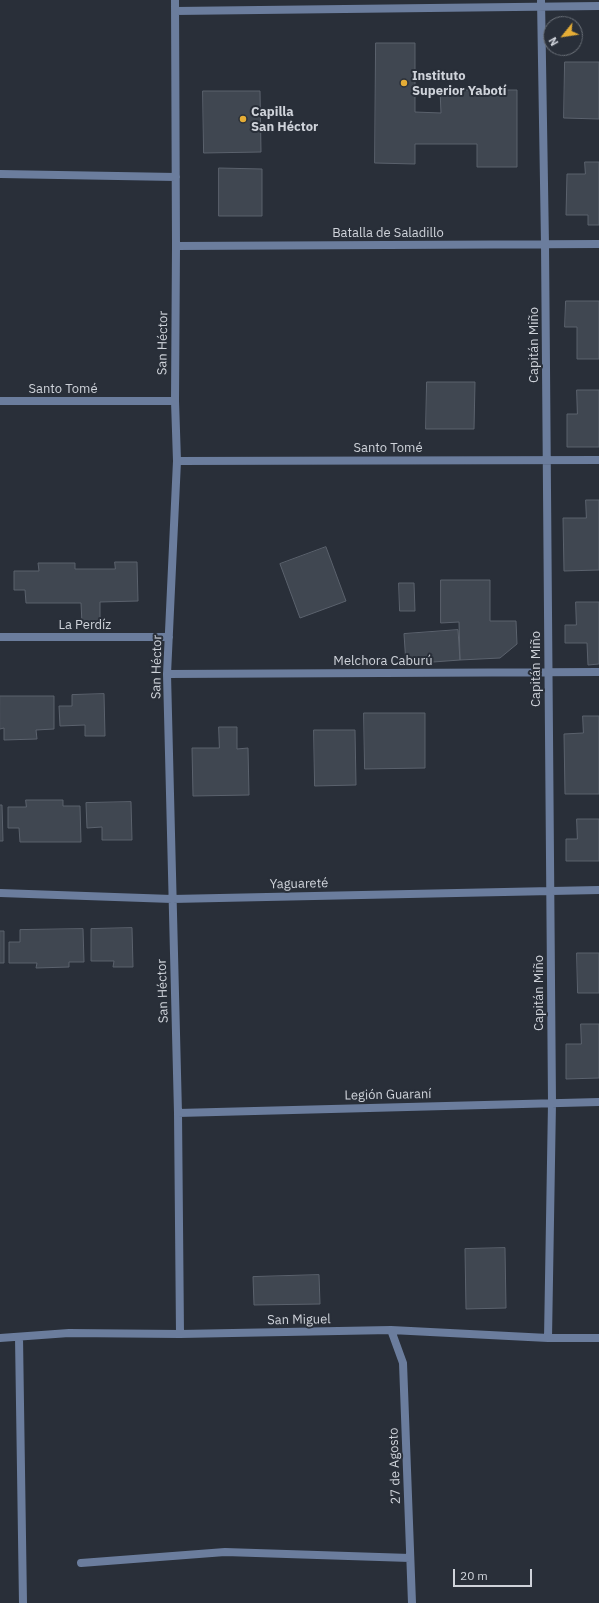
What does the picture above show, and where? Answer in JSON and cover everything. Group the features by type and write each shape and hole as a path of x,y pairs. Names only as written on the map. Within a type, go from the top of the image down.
{"street":[{"name":"San Héctor","path":"175,0 175,401 177,461 167,674 178,1113 180,1334"},
{"path":"175,12 541,3 599,6"},
{"name":"Capitán Miño","path":"541,3 545,244 552,1103 548,1338"},
{"path":"0,174 176,176"},
{"name":"Batalla de Saladillo","path":"176,246 599,244"},
{"name":"Santo Tomé","path":"0,401 175,401"},
{"name":"Santo Tomé","path":"177,461 599,460"},
{"name":"La Perdíz","path":"0,637 169,637"},
{"name":"Melchora Caburú","path":"167,674 599,672"},
{"name":"Yaguareté","path":"0,893 172,899 599,890"},
{"name":"Legión Guaraní","path":"178,1113 599,1102"},
{"name":"San Miguel","path":"0,1338 69,1333 180,1334 391,1330 548,1338 599,1338"},
{"name":"27 de Agosto","path":"391,1330 403,1363 412,1603"},
{"path":"19,1337 23,1603"},
{"path":"81,1563 226,1552 410,1558"}],"building":[{"path":"376,43 415,43 415,112 441,113 440,90 517,90 517,167 477,167 477,144 415,144 415,164 375,163"},
{"path":"565,62 599,62 599,119 564,118"},
{"path":"203,91 260,91 261,152 204,153"},
{"path":"585,162 599,162 599,225 588,225 588,215 566,215 567,174 585,174"},
{"path":"219,168 262,169 262,216 219,216"},
{"path":"566,301 599,301 599,359 577,359 577,327 565,327"},
{"path":"427,382 475,382 474,429 426,429"},
{"path":"577,390 599,390 599,447 567,447 567,414 577,414"},
{"path":"586,500 599,500 599,570 564,571 563,518 586,518"},
{"path":"326,547 346,601 300,618 280,564"},
{"path":"115,562 137,562 138,601 100,602 100,623 82,624 81,603 26,603 25,590 14,590 14,571 39,571 38,563 75,563 75,569 115,569"},
{"path":"441,580 490,580 490,621 516,621 517,644 500,658 460,660 459,622 441,623"},
{"path":"399,583 414,583 415,611 400,611"},
{"path":"576,602 599,602 599,664 588,665 587,643 565,643 565,625 576,625"},
{"path":"458,630 460,660 406,664 404,634"},
{"path":"104,694 105,736 85,736 85,725 60,726 59,706 72,706 72,695"},
{"path":"0,696 54,696 54,729 36,730 37,739 4,740 4,728 0,729"},
{"path":"364,713 425,713 425,768 365,769"},
{"path":"583,716 599,716 599,794 565,794 564,734 583,733"},
{"path":"219,727 237,727 237,749 248,748 249,795 193,796 192,748 219,748"},
{"path":"314,730 355,730 356,785 315,786"},
{"path":"26,800 63,800 63,806 80,806 81,842 20,842 19,828 8,828 8,807 26,807"},
{"path":"131,802 132,840 102,840 102,827 87,828 86,803"},
{"path":"0,805 2,805 3,841 0,841"},
{"path":"577,819 599,819 599,861 566,861 566,839 577,839"},
{"path":"132,928 133,967 113,967 114,961 91,961 91,929"},
{"path":"83,929 84,962 69,962 69,967 36,968 37,963 9,963 9,942 20,942 20,930"},
{"path":"0,931 4,931 4,963 0,963"},
{"path":"577,953 599,953 599,993 578,993"},
{"path":"581,1024 599,1024 599,1078 566,1079 566,1044 581,1044"},
{"path":"505,1248 506,1308 466,1309 465,1249"},
{"path":"319,1275 320,1304 254,1305 253,1277"}],"place":[{"name":"Instituto Superior Yabotí","path":"404,83"},
{"name":"Capilla San Héctor","path":"243,119"}]}
